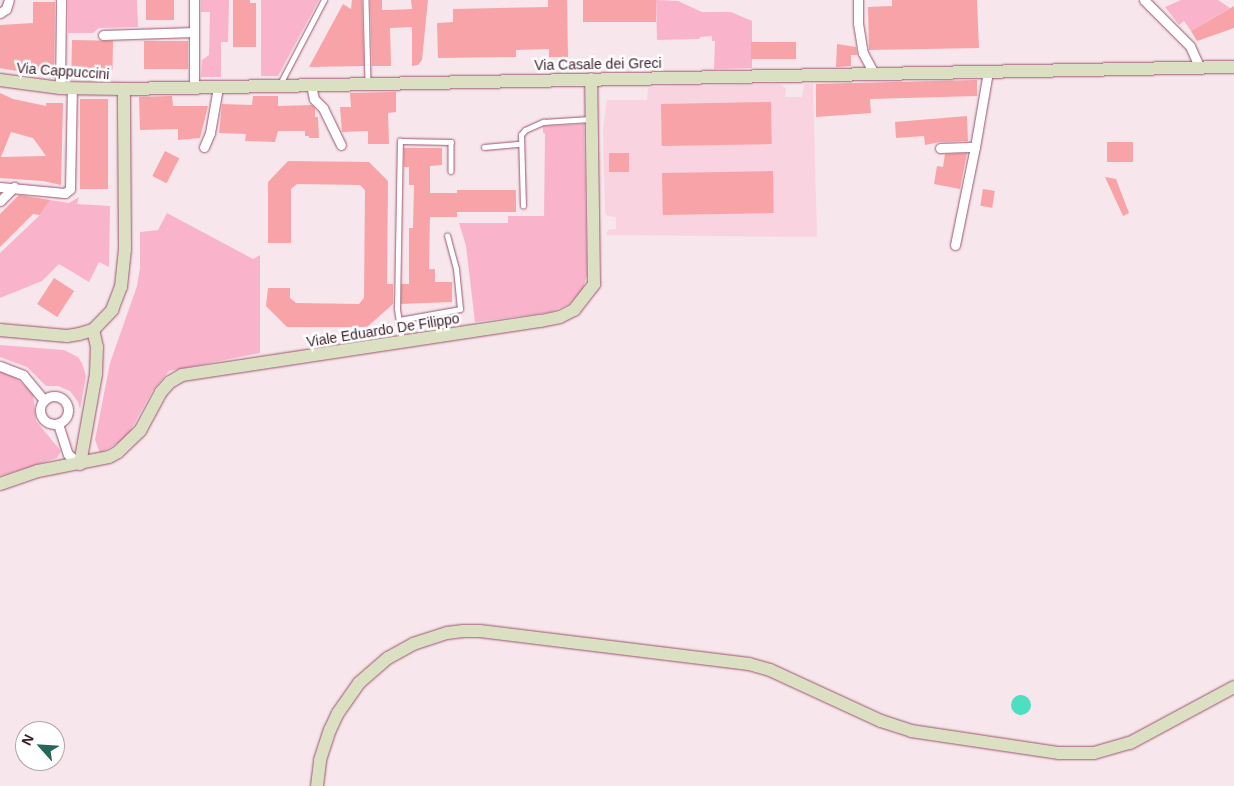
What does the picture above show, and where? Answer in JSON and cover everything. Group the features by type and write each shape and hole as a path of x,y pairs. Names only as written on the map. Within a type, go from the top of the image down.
{"street":[{"path":"0,14 6,9 9,0"},
{"path":"0,187 65,193 70,189 62,0"},
{"path":"194,0 194,87"},
{"path":"858,0 858,23 863,53 874,74"},
{"path":"1144,0 1190,46 1200,68"},
{"path":"103,35 194,32"},
{"name":"Via Casale dei Greci","path":"124,89 1234,67"},
{"path":"955,245 988,72"},
{"name":"Viale Eduardo De Filippo","path":"0,484 38,471 109,457 130,443 140,431 161,392 170,382 182,375 541,321 574,310 594,284 591,79"},
{"name":"Via Cappuccini","path":"0,81 66,88 124,89"},
{"path":"311,85 314,99 322,108 341,146"},
{"path":"204,147 210,133 218,87"},
{"path":"0,330 67,336 93,330 104,321 112,310 121,287 124,250 124,89"},
{"path":"940,148 975,147"},
{"path":"0,201 14,187"},
{"path":"58,424 68,454 80,464 96,374 97,347 93,330"},
{"path":"0,366 23,375 44,400"},
{"path":"51,396 58,396 65,400 68,406 68,414 64,420 58,424 44,420 40,414 40,406 44,400 51,396"},
{"path":"317,786 320,760 330,730 343,705 359,683 388,658 413,644 447,633 463,631 509,634 749,664 770,670 881,721 911,731 1059,753 1094,753 1130,743 1234,687"}],"lane":[{"path":"280,86 324,0"},
{"path":"366,0 368,84"},
{"path":"523,206 521,135 535,125 591,119"},
{"path":"402,342 397,308 400,141 451,142 451,170"},
{"path":"484,147 520,144"},
{"path":"399,320 460,309 456,270 447,236"}],"shaded area":[{"path":"68,0 137,0 138,27 99,28 93,33 68,33"},
{"path":"201,0 229,0 228,42 221,42 221,77 201,77 202,60 209,55 210,12 201,12"},
{"path":"261,0 319,0 278,76 261,76"},
{"path":"656,0 678,1 702,12 731,12 752,21 752,68 714,69 715,41 712,41 712,36 700,37 699,39 657,40"},
{"path":"1181,0 1218,0 1230,8 1191,31 1184,21 1179,25 1165,7"},
{"path":"779,84 786,88 785,97 802,97 804,84 813,84 817,237 606,235 608,230 616,229 616,217 608,216 605,213 603,130 607,100 647,100 648,89 651,87"},
{"path":"584,124 587,275 583,289 569,304 551,312 475,322 466,246 459,223 508,223 508,216 544,216 545,134 543,133 543,126"},
{"path":"79,197 77,204 110,206 109,267 99,262 89,282 59,264 42,281 0,298 0,253 40,215 50,200 69,203"},
{"path":"167,213 253,259 260,255 260,353 169,371 153,390 129,433 123,440 100,453 95,440 110,363 137,286 140,268 140,232 158,230"},
{"path":"0,345 64,350 78,357 86,376 80,409 78,402 70,391 58,386 46,386 27,367 0,357"},
{"path":"0,371 16,378 33,393 36,421 61,451 57,458 0,476"},
{"path":"1021,695 1028,698 1031,705 1028,712 1021,715 1014,712 1011,705 1014,698"}],"building":[{"path":"146,0 174,0 174,20 146,20"},
{"path":"233,0 250,0 250,3 256,3 256,47 233,47"},
{"path":"352,0 362,0 364,66 309,67 343,4 351,9"},
{"path":"370,0 382,0 382,10 390,10 412,9 411,0 428,0 422,60 418,65 412,66 412,27 390,28 391,66 372,66"},
{"path":"548,0 567,0 568,57 549,57 549,49 516,50 516,57 438,58 437,23 453,22 453,9 548,7"},
{"path":"583,0 656,0 656,22 583,22"},
{"path":"892,0 977,0 979,48 869,50 868,7 892,6"},
{"path":"33,2 55,2 54,73 28,73 0,68 0,25 33,23"},
{"path":"1234,6 1234,28 1197,41 1191,31"},
{"path":"72,40 113,41 112,70 71,69"},
{"path":"144,41 188,41 188,69 144,69"},
{"path":"751,42 796,42 796,59 751,59"},
{"path":"837,44 856,47 857,55 851,55 851,66 836,67"},
{"path":"977,80 977,96 870,99 871,113 816,117 816,84"},
{"path":"396,92 396,112 388,113 389,144 368,144 368,131 342,132 340,107 351,107 350,93"},
{"path":"0,93 13,99 46,106 46,103 63,103 61,185 43,181 0,178","holes":["11,132 33,138 46,156 1,157"]},
{"path":"172,96 173,106 208,106 200,138 178,140 178,129 140,130 139,97"},
{"path":"253,96 278,96 278,106 312,105 315,108 315,117 318,117 319,138 305,136 305,131 278,131 275,142 245,141 246,134 219,133 222,104 252,105"},
{"path":"80,99 108,99 108,189 80,189"},
{"path":"771,102 772,144 662,146 661,104"},
{"path":"967,116 968,141 940,142 925,145 924,136 896,138 895,122"},
{"path":"1107,142 1133,142 1133,162 1107,162"},
{"path":"404,148 442,148 442,165 430,166 430,193 457,193 457,190 516,190 516,212 457,212 457,217 430,217 429,269 435,269 435,282 452,282 452,302 401,304 401,284 409,284 409,228 413,228 414,185 409,185 409,167 404,167"},
{"path":"165,151 179,158 167,183 152,176"},
{"path":"609,153 629,153 629,172 609,172"},
{"path":"967,153 960,189 934,184 937,166 943,167 945,154"},
{"path":"288,161 369,162 388,181 387,284 393,284 393,304 367,327 287,327 266,306 268,288 290,288 290,298 296,303 359,304 364,298 365,190 360,185 297,184 291,189 291,243 268,243 268,182"},
{"path":"773,171 774,213 663,215 662,173"},
{"path":"1105,177 1116,179 1129,213 1123,216"},
{"path":"983,189 995,191 992,208 980,206"},
{"path":"19,195 50,200 40,215 33,214 0,247 0,214"},
{"path":"54,278 74,291 57,317 37,304"}]}
